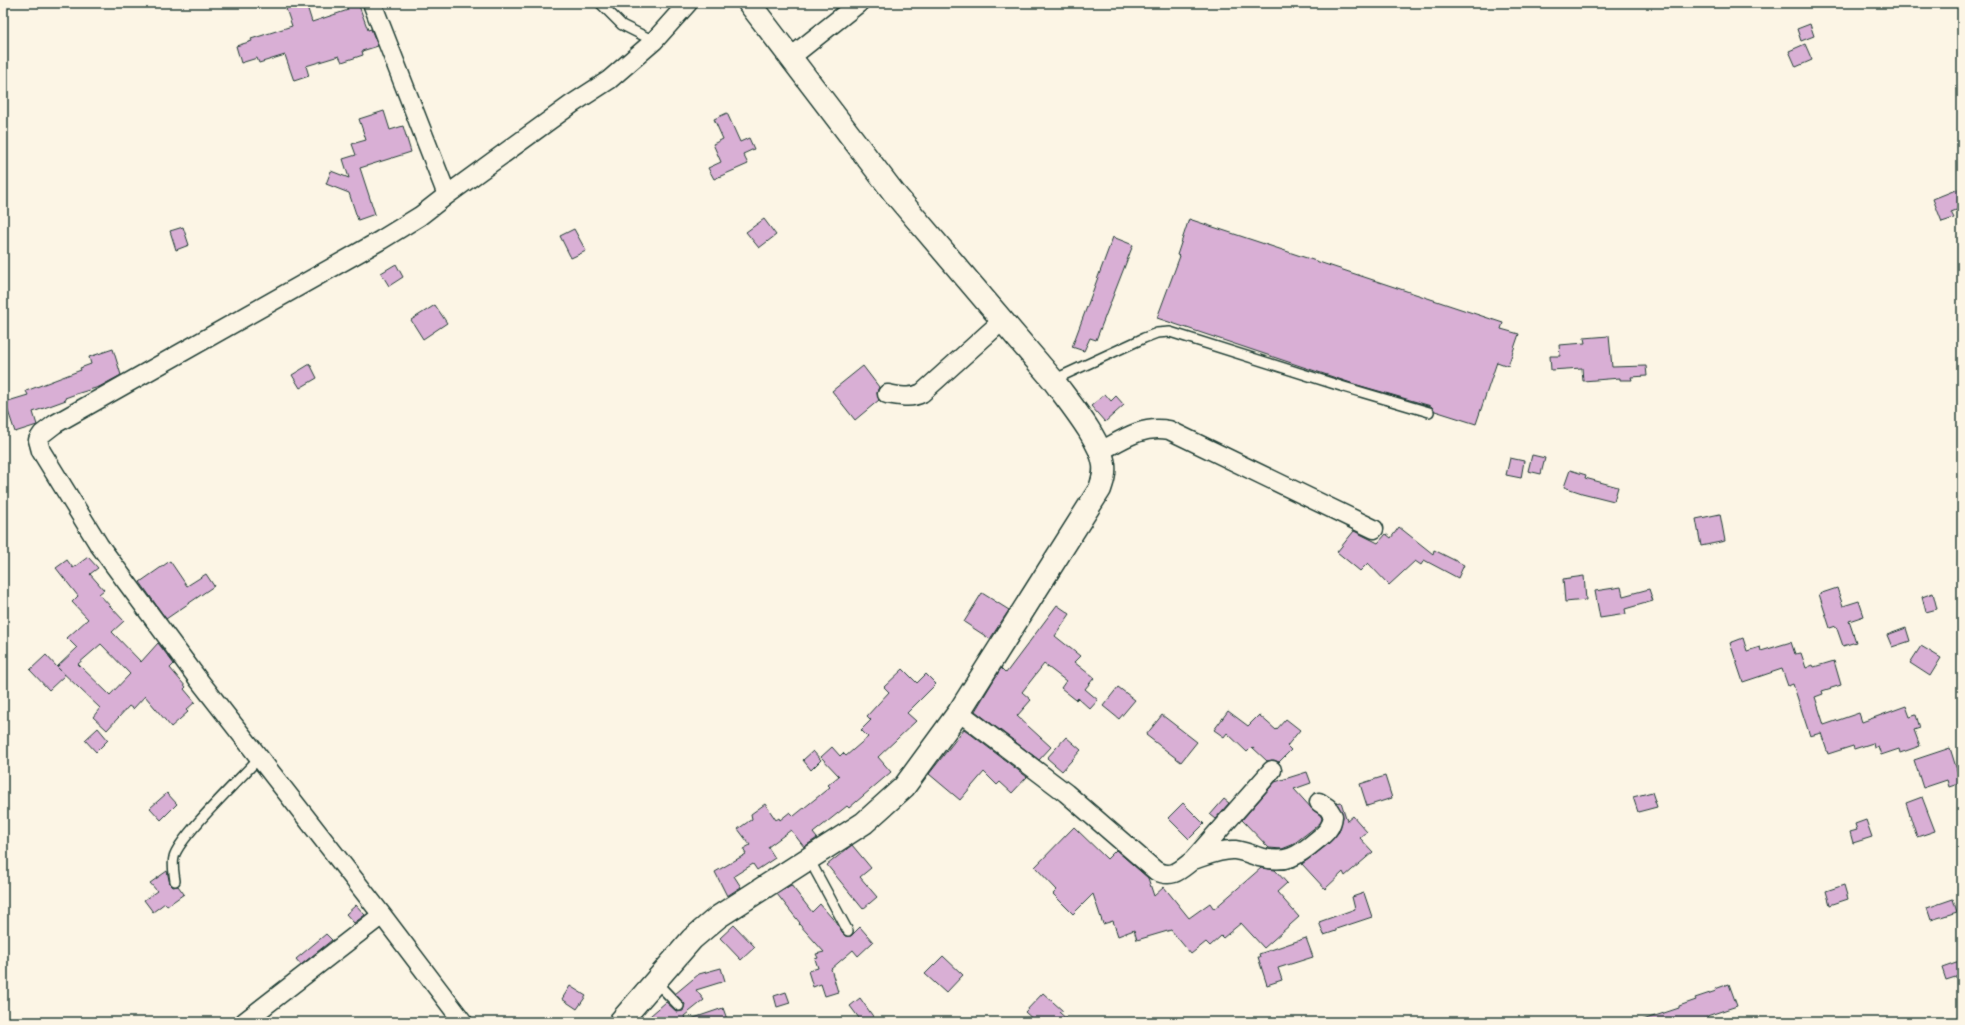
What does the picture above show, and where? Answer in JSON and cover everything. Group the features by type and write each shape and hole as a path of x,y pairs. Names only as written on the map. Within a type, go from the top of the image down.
{"street":[{"path":"372,3 447,195"},
{"path":"463,1022 382,915 198,679 99,545 41,451 38,440 42,434 55,424 381,240 420,216 572,104 609,80 654,41 688,3"},
{"path":"620,1022 692,939 718,918 864,823 904,787 959,712 1100,489 1104,476 1100,451 1054,380 894,193 749,3"},
{"path":"791,57 859,3"},
{"path":"888,394 915,397 922,393 1002,321"},
{"path":"1100,451 1136,431 1158,428 1169,430 1374,529"},
{"path":"959,712 1066,793 1156,870 1165,875 1174,874 1193,860 1272,770"},
{"path":"1193,860 1230,850 1277,860 1292,858 1301,854 1326,833 1333,824 1333,816 1328,808 1319,802"},
{"path":"244,1022 382,915"}],"lane":[{"path":"600,3 622,25 654,41"},
{"path":"1054,380 1144,338 1157,333 1170,332 1429,412"},
{"path":"175,881 174,856 184,839 259,758"},
{"path":"809,859 848,931"},
{"path":"655,982 679,1006"}],"building":[{"path":"284,3 306,3 312,22 348,10 345,3 358,3 368,30 371,29 378,46 362,51 363,55 342,62 339,56 306,66 309,76 294,81 285,55 259,63 257,58 241,63 236,46 252,41 251,39 292,26"},
{"path":"1810,24 1814,36 1801,41 1797,29"},
{"path":"1805,44 1812,60 1796,67 1789,51"},
{"path":"384,111 390,130 403,126 411,152 360,168 375,214 358,220 349,193 326,184 331,171 349,178 343,159 356,155 352,144 366,140 359,119"},
{"path":"727,113 740,142 749,138 754,149 743,154 748,164 714,179 708,168 721,162 713,144 723,139 714,119"},
{"path":"1958,189 1962,199 1962,208 1951,212 1954,218 1942,222 1933,199"},
{"path":"764,219 776,235 759,248 746,232"},
{"path":"1189,219 1503,323 1501,329 1519,334 1508,366 1497,362 1476,424 1435,411 1431,406 1354,384 1157,318 1180,256 1177,255"},
{"path":"183,227 189,245 176,250 170,231"},
{"path":"574,229 586,251 571,258 560,236"},
{"path":"1113,237 1133,245 1096,340 1090,338 1084,351 1072,347"},
{"path":"396,264 403,277 389,286 381,273"},
{"path":"435,305 447,323 423,339 411,320"},
{"path":"1609,336 1612,367 1646,366 1647,376 1631,377 1632,380 1620,380 1620,378 1583,381 1582,368 1551,370 1550,356 1560,356 1559,345 1585,343 1584,338"},
{"path":"113,349 121,375 99,387 65,398 66,400 33,412 37,425 15,432 5,402 28,395 26,391 81,370 80,368 91,364 89,357"},
{"path":"310,364 317,378 300,388 292,375"},
{"path":"863,366 879,387 877,393 879,400 855,420 832,391"},
{"path":"1105,394 1111,401 1116,396 1124,405 1105,422 1091,406"},
{"path":"1532,455 1545,458 1541,474 1528,471"},
{"path":"1510,458 1524,461 1521,478 1506,475"},
{"path":"1570,470 1586,475 1585,478 1618,487 1614,501 1564,487"},
{"path":"1720,514 1725,541 1701,546 1696,519"},
{"path":"1399,527 1433,554 1434,550 1464,565 1458,578 1424,560 1421,565 1415,561 1389,585 1368,563 1360,571 1337,552 1354,531 1378,543 1386,534 1391,538"},
{"path":"88,557 98,568 90,574 104,590 99,594 124,621 112,632 141,662 158,643 174,664 170,668 186,687 184,689 195,702 186,710 188,712 171,727 145,696 133,709 129,706 107,730 93,717 100,708 58,668 65,675 49,690 30,670 46,655 57,667 77,648 67,638 88,619 72,602 78,596 56,568 67,560 73,568","holes":["101,644 130,674 110,695 78,664"]},
{"path":"170,561 187,586 206,574 214,586 166,619 140,582"},
{"path":"1584,576 1586,600 1565,602 1563,579"},
{"path":"1621,587 1623,596 1649,589 1653,601 1625,609 1626,614 1600,618 1595,591"},
{"path":"1837,588 1843,606 1859,601 1864,616 1849,621 1856,642 1843,646 1836,626 1830,628 1819,594"},
{"path":"982,593 1009,610 990,639 964,622"},
{"path":"1933,593 1937,609 1926,612 1922,597"},
{"path":"1057,605 1070,614 1055,636 1080,656 1074,662 1094,678 1085,689 1098,700 1090,709 1078,698 1076,700 1061,688 1066,681 1044,664 1022,692 1031,700 1017,716 1051,747 1039,760 975,711 1001,668 1006,673"},
{"path":"1906,628 1910,641 1892,647 1887,635"},
{"path":"1743,638 1747,651 1760,647 1761,651 1791,642 1795,654 1801,653 1806,668 1813,665 1814,667 1834,661 1841,685 1822,691 1823,694 1815,697 1824,725 1859,713 1862,722 1906,706 1910,717 1916,715 1920,728 1914,730 1920,746 1900,753 1899,749 1881,755 1878,746 1874,748 1873,743 1854,749 1853,746 1828,754 1821,733 1810,736 1793,684 1788,686 1782,669 1743,682 1730,643"},
{"path":"1921,646 1941,658 1930,676 1910,663"},
{"path":"903,669 917,683 926,674 936,684 907,713 916,721 878,757 891,772 849,808 847,806 813,833 817,838 804,847 791,830 768,847 775,858 757,870 753,864 734,876 741,887 727,896 715,872 746,854 743,849 750,845 738,829 752,819 751,814 765,804 776,820 779,818 780,820 790,812 794,816 830,787 828,785 839,776 821,757 832,747 840,756 843,753 846,756 868,737 861,730 871,720 867,716 889,692 884,687"},
{"path":"1118,687 1135,700 1119,719 1103,706"},
{"path":"1228,711 1248,726 1259,715 1276,730 1286,719 1300,730 1287,746 1291,750 1279,762 1274,760 1267,761 1252,747 1247,752 1227,733 1224,737 1214,730"},
{"path":"1162,715 1197,742 1181,762 1146,735"},
{"path":"98,728 108,740 96,752 85,740"},
{"path":"964,729 1027,777 1012,793 1000,782 997,785 984,772 960,800 929,774"},
{"path":"1066,737 1081,750 1062,771 1047,758"},
{"path":"1950,748 1961,783 1949,787 1947,780 1923,788 1914,760"},
{"path":"813,751 821,760 811,770 803,760"},
{"path":"1307,772 1311,783 1294,789 1313,810 1320,815 1322,818 1321,822 1292,845 1282,849 1269,848 1242,820 1275,782"},
{"path":"1385,776 1392,798 1367,806 1360,784"},
{"path":"1652,792 1657,807 1638,812 1633,797"},
{"path":"167,793 177,804 161,820 150,808"},
{"path":"1922,797 1935,831 1917,837 1906,803"},
{"path":"1224,799 1229,803 1215,819 1210,815"},
{"path":"1341,802 1347,821 1353,816 1367,832 1360,838 1373,852 1345,876 1343,872 1325,889 1302,864 1327,845 1339,832 1343,817 1337,803"},
{"path":"1183,803 1204,824 1189,839 1168,818"},
{"path":"1866,820 1872,837 1853,843 1850,832 1857,830 1855,824"},
{"path":"1074,827 1107,859 1116,850 1148,878 1154,896 1164,887 1189,918 1210,903 1214,909 1261,868 1275,870 1287,883 1277,892 1299,917 1264,948 1241,923 1223,938 1221,936 1210,946 1206,942 1191,954 1171,930 1137,940 1134,930 1118,936 1113,921 1103,924 1093,894 1073,914 1053,894 1057,890 1035,867"},
{"path":"852,845 871,868 860,877 877,897 863,909 827,865"},
{"path":"167,871 170,884 173,887 178,886 184,894 167,906 165,903 153,912 144,900 157,891 150,883"},
{"path":"791,885 812,912 820,904 845,936 851,936 860,927 873,942 858,956 853,950 831,969 838,992 825,996 821,984 813,987 808,971 818,968 815,959 818,958 816,954 824,952 799,924 800,923 777,894"},
{"path":"1844,885 1848,899 1830,905 1826,891"},
{"path":"1364,893 1372,917 1336,929 1336,931 1324,935 1319,922 1355,909 1352,897"},
{"path":"1953,899 1957,912 1931,920 1927,908"},
{"path":"356,905 365,915 354,923 346,914"},
{"path":"734,925 755,947 741,960 720,938"},
{"path":"326,934 332,940 301,965 296,959"},
{"path":"1306,938 1313,957 1278,968 1282,980 1267,985 1258,957 1260,957 1259,954"},
{"path":"943,956 963,975 946,993 925,974"},
{"path":"1962,961 1962,975 1946,980 1942,968"},
{"path":"721,968 725,981 696,990 704,1000 684,1016 686,1022 643,1022 666,1002 677,1012 683,1011 685,1004 675,994 699,974"},
{"path":"1729,984 1737,1006 1707,1016 1708,1018 1697,1022 1644,1022 1643,1020 1679,1008 1679,1006 1696,1000 1695,998 1716,991 1715,989"},
{"path":"570,986 586,996 577,1009 562,999"},
{"path":"786,992 790,1003 777,1007 774,996"},
{"path":"1043,993 1063,1011 1059,1012 1070,1022 1036,1022 1025,1012"},
{"path":"860,998 877,1022 862,1022 850,1006"},
{"path":"723,1008 728,1022 688,1022 688,1020"}]}
